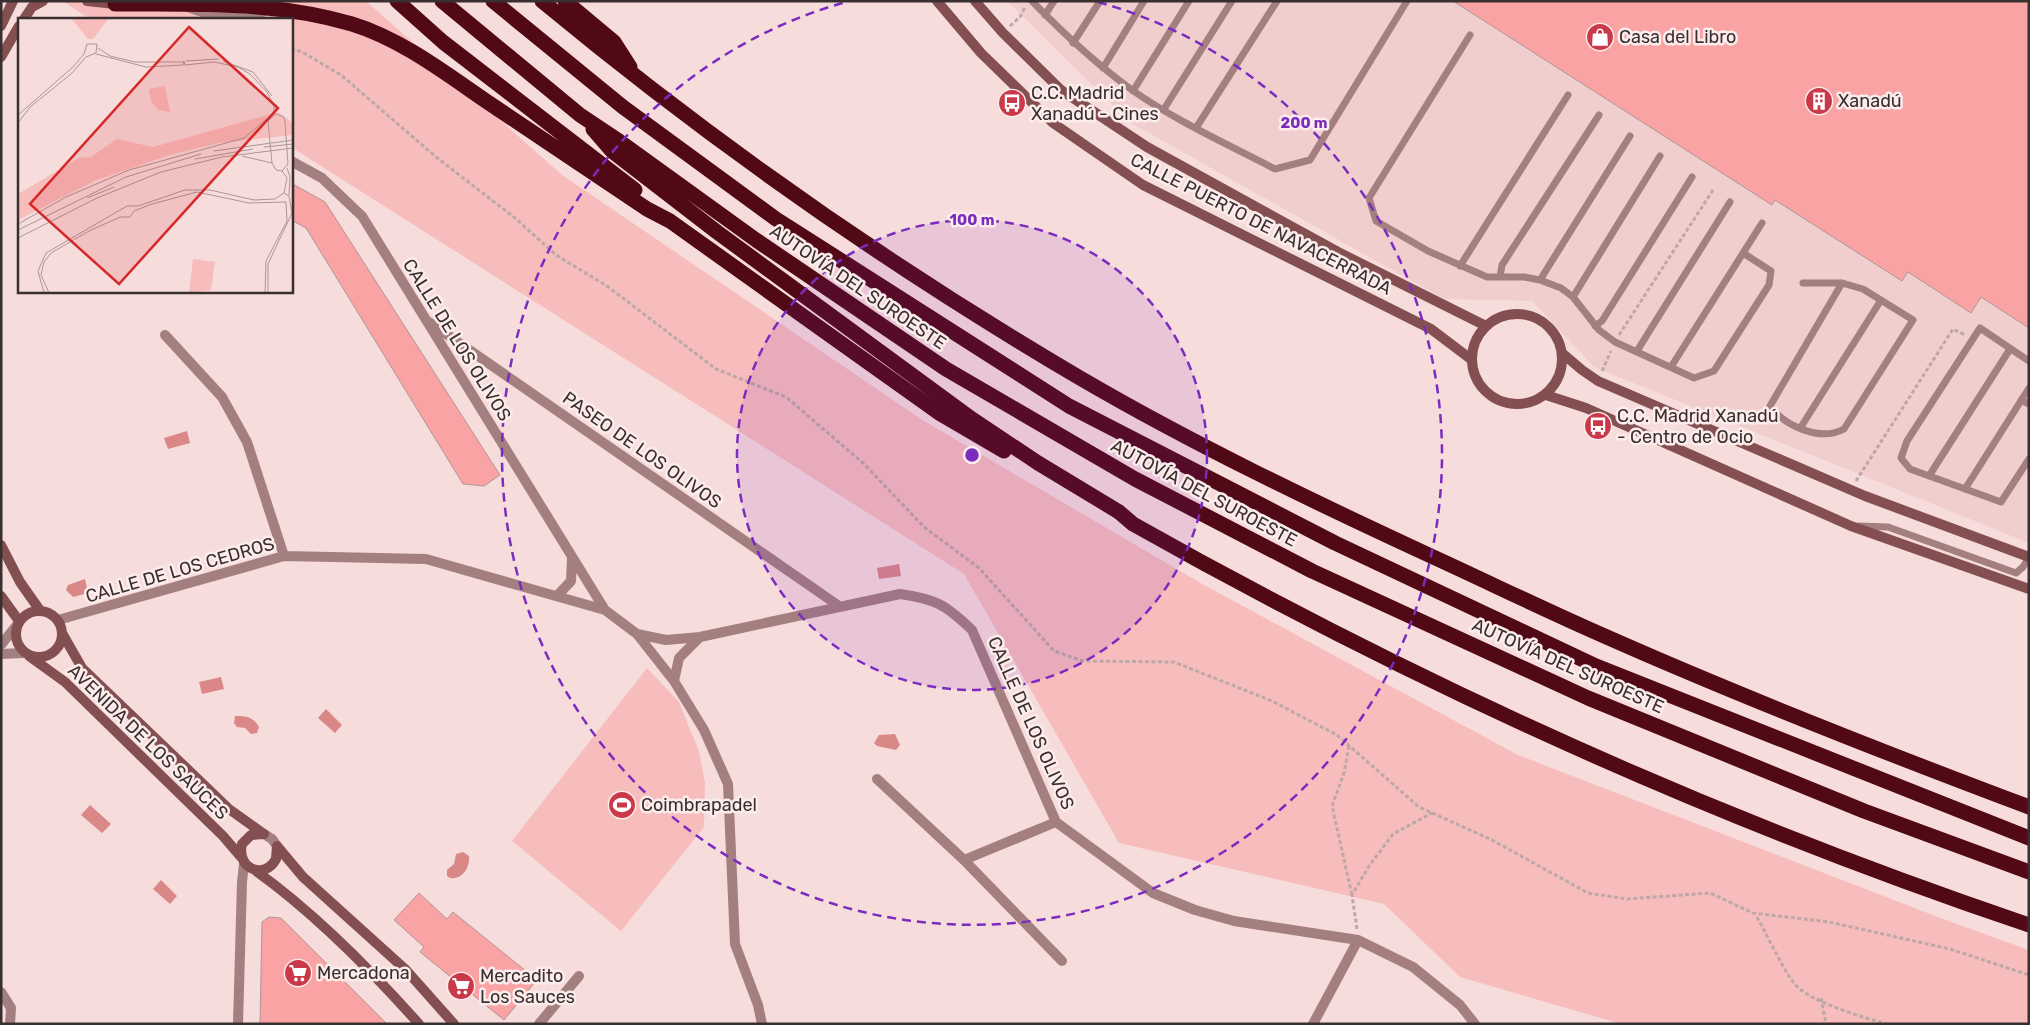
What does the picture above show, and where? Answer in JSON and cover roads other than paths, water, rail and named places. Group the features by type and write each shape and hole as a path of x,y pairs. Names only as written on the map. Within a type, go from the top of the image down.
{"highway":[{"path":"397,1 443,42 652,203 670,221"},
{"name":"AUTOVÍA DEL SUROESTE","path":"442,1 580,115 756,240 946,369 1136,480 1312,571 1588,698 1864,811 2029,872"},
{"name":"AUTOVÍA DEL SUROESTE","path":"493,1 623,108 776,219 1069,406 1335,543 1596,666 2029,838"},
{"path":"542,1 638,78 794,195 925,283 1082,379 1174,430 1345,516 1607,638 1846,738 2029,807"},
{"path":"565,1 614,42 638,78"},
{"path":"117,3 232,3 276,8 353,25 392,41 436,67 647,209 670,221 939,413 1116,518 1133,524 1247,588 1380,656 1557,740 1782,834 2029,925"},
{"path":"580,115 612,151 717,232 972,419 1038,463 1119,512 1133,524"}],"street":[{"path":"1,26 13,1"},
{"path":"25,18 32,7 43,1"},
{"path":"88,1 117,3"},
{"name":"CALLE PUERTO DE NAVACERRADA","path":"937,1 981,54 1053,123 1143,185 1431,329 1472,360"},
{"name":"CALLE PUERTO DE NAVACERRADA","path":"976,1 1003,33 1061,90 1147,147 1338,252 1486,326"},
{"path":"1,56 15,36"},
{"name":"CALLE DE LOS OLIVOS","path":"292,162 322,178 362,216 605,610"},
{"path":"1526,315 1539,320 1550,328 1558,339 1562,353 1560,376 1546,395 1534,402 1520,405 1498,400 1481,388 1474,375 1472,360 1473,348 1486,326 1505,316 1526,315"},
{"name":"PASEO DE LOS OLIVOS","path":"426,320 839,606"},
{"path":"164,335 222,397 247,442 284,556"},
{"path":"1562,353 1598,381 1851,490 2029,557"},
{"path":"1546,395 1586,408 1851,526 2029,589"},
{"path":"1,545 20,582 39,609 53,615 58,620 62,633 61,641 52,653 45,657 27,654 1,654"},
{"name":"CALLE DE LOS CEDROS","path":"58,620 284,556 426,559 605,610"},
{"path":"557,596 571,581 572,558"},
{"name":"CALLE DE LOS OLIVOS","path":"636,634 666,640 700,637 900,594 928,598 951,610 972,630 1056,822 1153,892 1195,910 1234,921 1358,935 1413,967 1460,1005 1475,1024"},
{"path":"1,596 17,624 15,636 18,645 27,654"},
{"path":"1,645 17,624 31,611 39,609"},
{"path":"605,610 636,634 674,681 704,730 728,784 735,944 758,1005 762,1024"},
{"name":"AVENIDA DE LOS SAUCES","path":"62,633 82,668 229,809 264,834"},
{"path":"674,681 679,658 700,637"},
{"name":"AVENIDA DE LOS SAUCES","path":"27,654 65,682 223,836 243,861"},
{"path":"877,779 964,860 1062,960"},
{"path":"964,860 1056,822"},
{"path":"238,1024 242,844 246,839 258,834 264,834 272,839 303,876 406,970 454,1024"},
{"path":"256,871 267,870 273,865 278,852 277,846"},
{"path":"243,861 301,907 388,989 419,1024"},
{"path":"1313,1024 1358,935"},
{"path":"539,1024 579,976"},
{"path":"1,992 11,1008 10,1024"}],"lane":[{"path":"1032,1 1073,43 1133,91 1196,128 1275,169 1310,160 1407,1"},
{"path":"1045,14 1054,1"},
{"path":"1073,43 1100,1"},
{"path":"1103,68 1144,1"},
{"path":"1133,91 1189,1"},
{"path":"1164,109 1232,1"},
{"path":"1196,128 1277,1"},
{"path":"1470,35 1369,198 1376,221 1428,251 1486,277 1524,277 1540,280 1561,288 1573,297 1596,326 1615,342 1694,378 1714,371 1769,285 1771,271 1742,253"},
{"path":"1460,266 1568,95"},
{"path":"1500,277 1502,265 1599,115"},
{"path":"1540,280 1630,136"},
{"path":"1573,297 1660,156"},
{"path":"1596,326 1602,320 1692,177"},
{"path":"1637,351 1730,202"},
{"path":"1671,367 1762,223"},
{"path":"1803,283 1842,283 1862,289 1913,320 1844,429 1834,434 1820,435 1779,417 1770,406 1842,283"},
{"path":"1801,427 1881,300"},
{"path":"2029,362 1980,328 1907,441 1901,458 1910,469 2001,502 2029,459"},
{"path":"1929,476 2010,349"},
{"path":"1966,489 2029,388"},
{"path":"2022,400 2029,404"},
{"path":"1851,526 1888,527 2016,574 2024,567 2029,557"}],"place":[{"name":"Casa del Libro","path":"1600,37"},
{"name":"Xanadú","path":"1819,101"},
{"name":"C.C. Madrid Xanadú - Cines","path":"1012,103"},
{"name":"C.C. Madrid Xanadú - Centro de Ocio","path":"1598,426"},
{"name":"Coimbrapadel","path":"622,805"},
{"name":"Mercadona","path":"298,973"},
{"name":"Mercadito Los Sauces","path":"461,986"}]}
